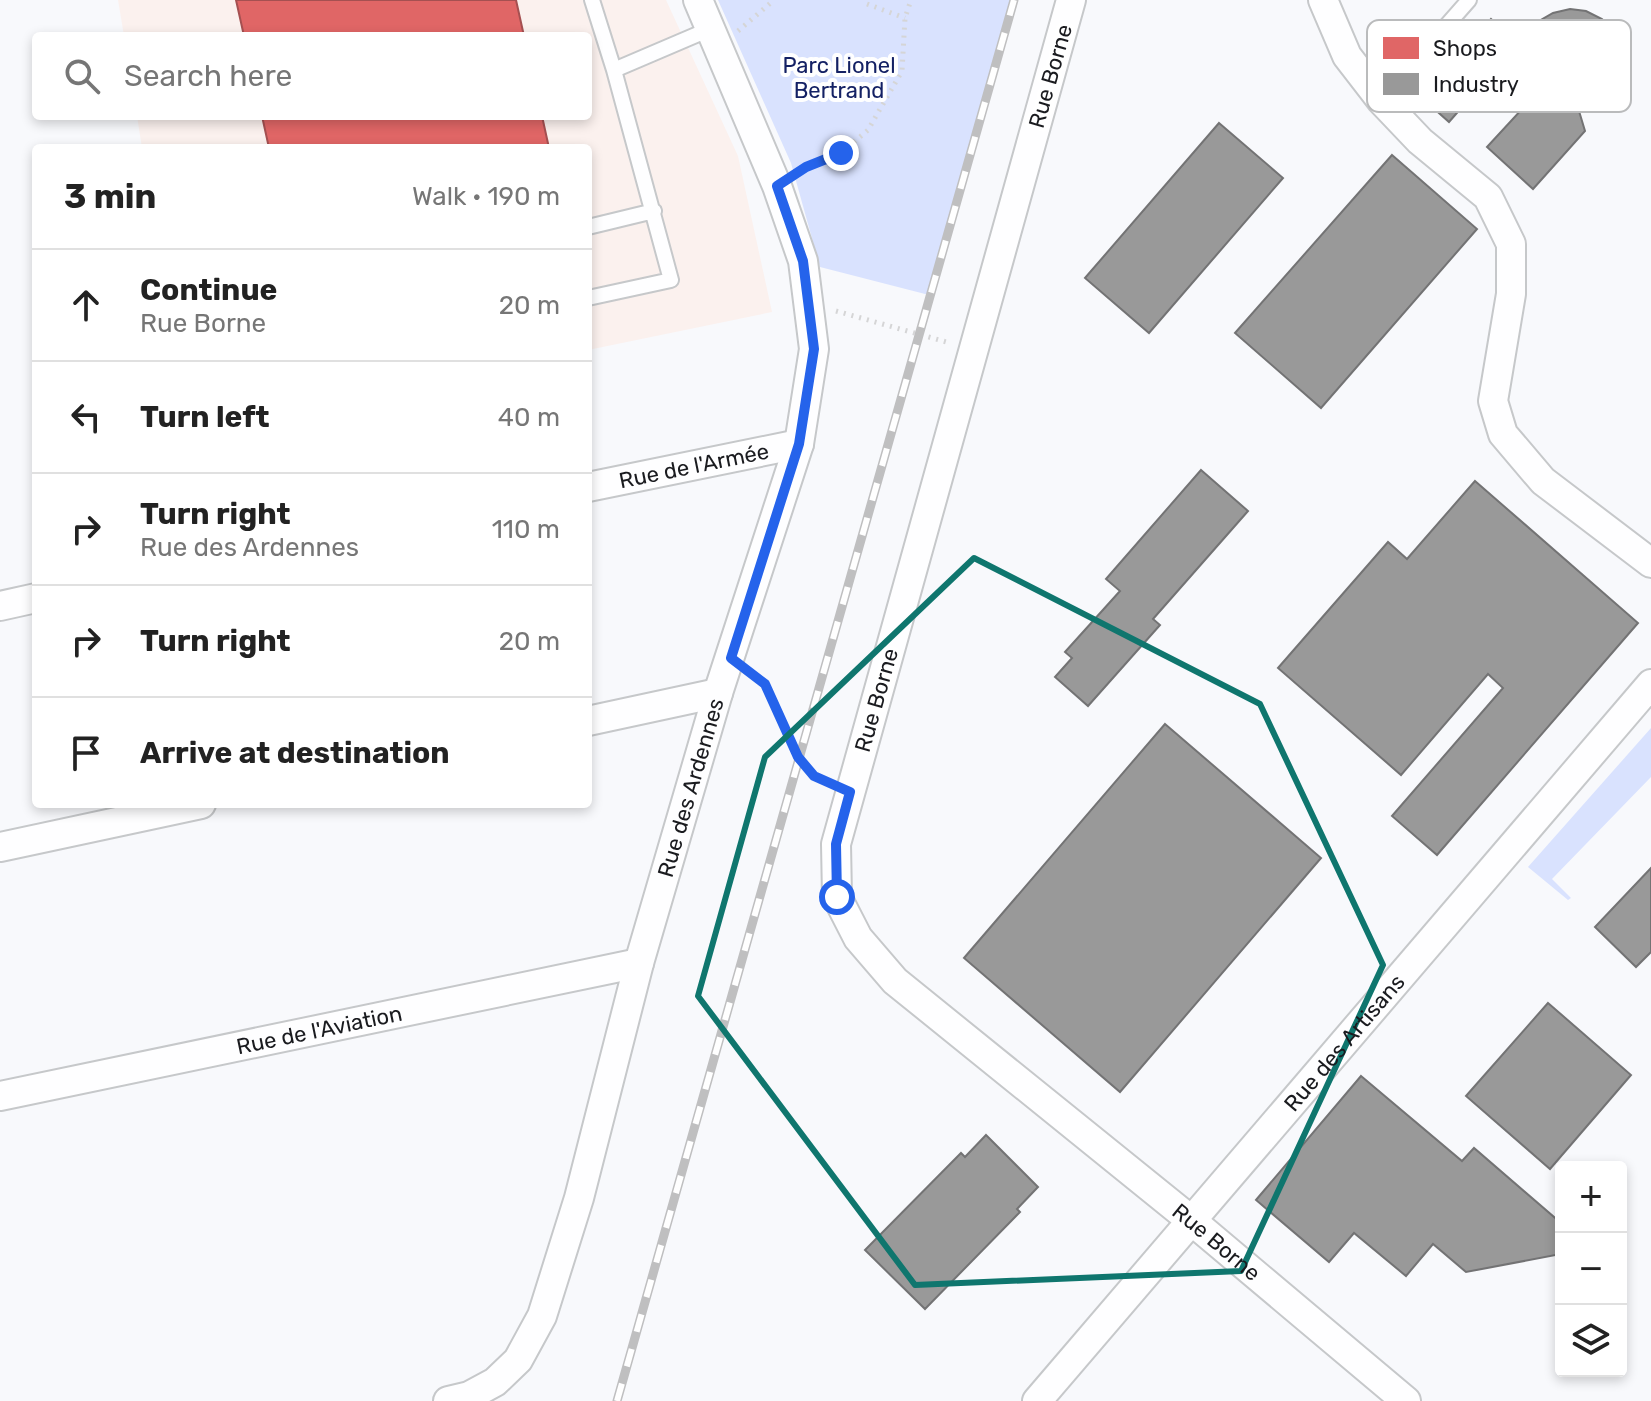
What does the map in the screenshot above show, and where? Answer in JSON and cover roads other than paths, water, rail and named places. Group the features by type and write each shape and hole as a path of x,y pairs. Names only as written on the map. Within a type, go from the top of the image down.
{"street":[{"name":"Rue des Ardennes","path":"448,1401 469,1396 495,1382 518,1360 542,1316 579,1198 639,963 718,693 799,444 814,349 803,261 777,186 698,0"},
{"name":"Rue Borne","path":"1071,0 836,844 837,897 858,938 895,981 1192,1221 1406,1401"},
{"path":"1323,0 1347,56 1367,82"},
{"path":"1392,112 1420,141 1488,197 1511,244 1511,294 1493,401 1503,434 1543,481 1651,563"},
{"name":"Rue de l'Armée","path":"592,486 799,444"},
{"path":"0,606 32,599"},
{"name":"Rue des Artisans","path":"1037,1401 1651,684"},
{"path":"592,720 718,693"},
{"path":"0,847 182,808"},
{"name":"Rue de l'Aviation","path":"0,1096 639,963"}],"lane":[{"path":"592,0 671,280 592,297"},
{"path":"1451,20 1469,0"},
{"path":"614,70 713,35"},
{"path":"592,226 654,211"}],"railway":[{"path":"617,1401 1014,0"}],"park label":[{"name":"Parc Lionel Bertrand","path":"839,78"}]}
